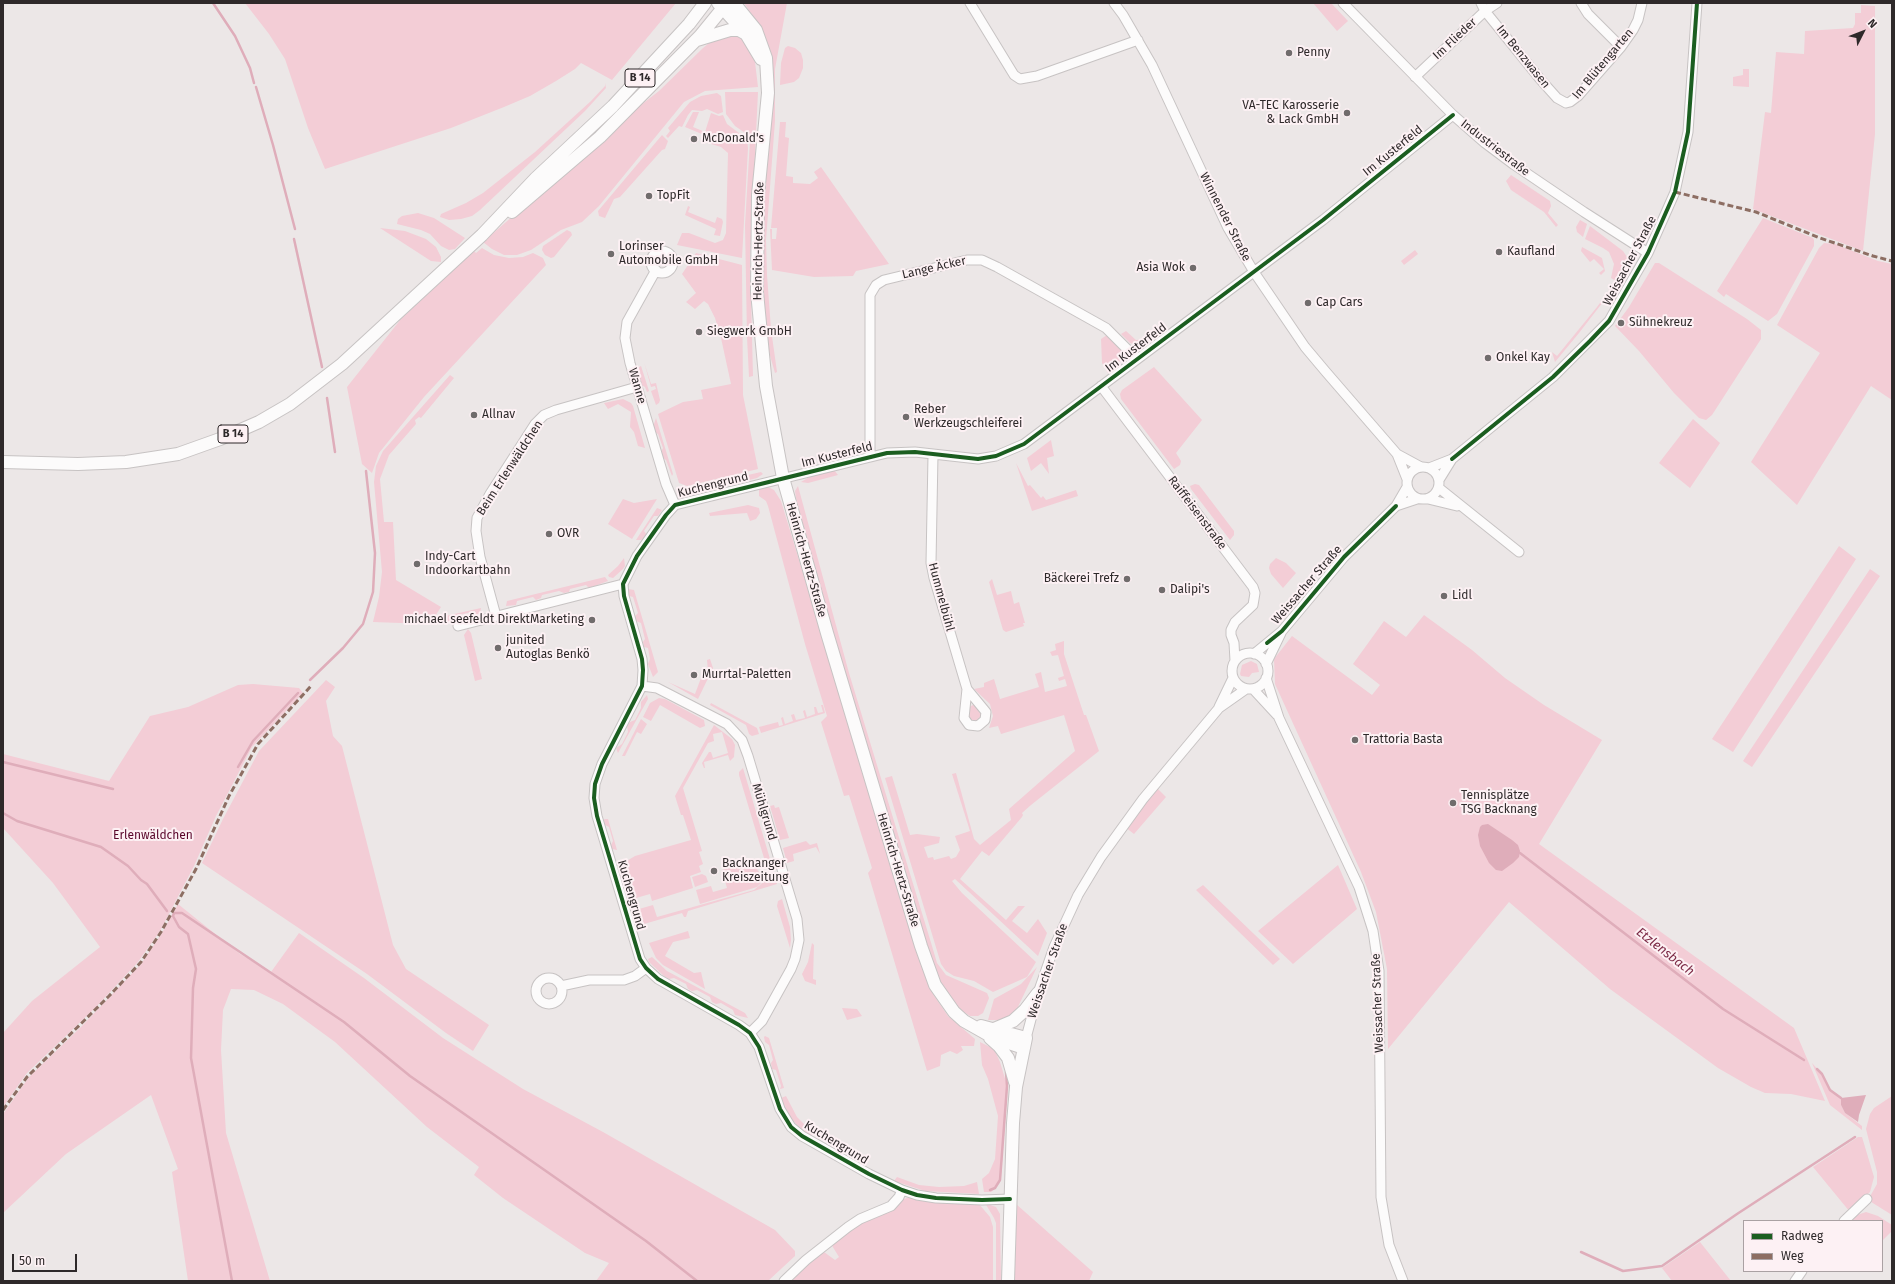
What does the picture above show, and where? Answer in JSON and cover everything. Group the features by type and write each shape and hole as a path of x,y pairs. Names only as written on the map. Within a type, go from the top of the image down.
{"main road":[{"name":"B 14","path":"3,462 78,464 126,462 178,454 220,440 259,422 290,404 318,383 482,235 536,178 623,95 689,24 705,3"},
{"name":"Heinrich-Hertz-Straße","path":"734,3 756,30 766,58 768,93 757,222 757,292 766,386 783,478 827,633 926,962 938,990 954,1012 964,1021 977,1030 994,1038 1025,1043"},
{"name":"B 14","path":"482,235 531,198 600,137 696,41 723,5"},
{"name":"Heinrich-Hertz-Straße","path":"723,5 746,34 767,75"},
{"path":"696,41 730,30 739,30 746,34"},
{"path":"994,1029 1013,1021 1025,1010 1038,993"},
{"path":"964,1021 994,1029 1025,1043"},
{"path":"977,1030 991,1039 1005,1052 1011,1065 1016,1087"},
{"name":"Weissacher Straße","path":"1008,1281 1013,1123 1016,1087 1025,1043"}],"street":[{"path":"970,3 1014,75 1020,79 1037,76 1138,40"},
{"name":"Winnender Straße","path":"1114,3 1138,40 1173,106 1198,166 1228,228 1254,272 1315,359 1397,454 1407,483"},
{"name":"Industriestraße","path":"1343,3 1453,115 1513,164 1648,252"},
{"name":"Im Flieder","path":"1415,77 1483,7 1497,3"},
{"path":"1581,3 1588,14 1620,46"},
{"name":"Im Blütengarten","path":"1570,102 1578,96 1633,30 1642,3"},
{"name":"Weissacher Straße","path":"1218,708 1250,689 1262,684 1268,671 1266,664 1282,631 1344,557 1396,506 1412,471 1452,459 1553,377 1609,321 1648,252 1675,192 1688,132 1697,3"},
{"name":"Im Benzwasen","path":"1483,7 1556,98 1563,103 1570,102"},
{"name":"Im Kusterfeld","path":"783,478 870,456 907,452 978,459 990,458 1008,452 1024,444 1324,220 1453,115"},
{"name":"Lange Äcker","path":"870,456 870,296 876,285 884,280 967,260 982,260 1106,328 1137,359"},
{"name":"Wanne","path":"656,270 627,322 627,351 666,484 675,505"},
{"name":"Raiffeisenstraße","path":"1101,386 1253,587 1255,593 1253,605 1234,622 1232,626 1231,635 1234,643 1235,661"},
{"name":"Beim Erlenwäldchen","path":"496,616 480,557 476,531 477,518 486,500 535,424 541,418 556,410 637,387"},
{"name":"Winnender Straße","path":"1397,454 1425,467"},
{"name":"Hummelbühl","path":"933,455 931,563 935,583 967,689"},
{"name":"Weissacher Straße","path":"1428,499 1433,497 1452,459"},
{"name":"Weissacher Straße","path":"1425,467 1436,473 1439,484 1463,508 1519,552"},
{"name":"Kuchengrund","path":"783,478 675,505 666,515 637,556 623,584 624,596 642,658 644,670 642,686 602,764 595,784 594,798 597,816 632,937 640,959 646,968 658,979 739,1025 750,1033 759,1047 780,1109 791,1127 802,1136 837,1157 902,1190 936,1198 982,1200 1010,1199"},
{"path":"1407,483 1409,492 1418,499"},
{"name":"Weissacher Straße","path":"1396,506 1418,499 1428,499 1463,508"},
{"path":"458,626 623,584"},
{"name":"Weissacher Straße","path":"1279,718 1250,689 1238,685 1233,678 1232,670 1235,661 1240,656 1251,653 1282,631"},
{"path":"1234,643 1262,658 1266,664"},
{"name":"Weissacher Straße","path":"1025,1043 1038,993 1068,915 1101,857 1143,799 1218,708 1233,678"},
{"name":"Weissacher Straße","path":"1266,678 1279,718 1359,887 1373,931 1379,971 1381,1197 1389,1245 1403,1281"},
{"name":"Mühlgrund","path":"642,686 657,688 727,724 742,740 748,756 797,919 799,940 791,969 762,1021 750,1033"},
{"path":"561,986 589,980 624,980 635,976 646,968"},
{"path":"784,1281 806,1260 848,1227 860,1219 891,1206 899,1197 902,1190"},
{"path":"1845,1220 1867,1200"},
{"path":"1795,1281 1801,1272"}],"green space":[{"path":"245,3 676,3 612,80 581,63 575,69 530,96 504,107 451,128 325,169 308,128 285,59 269,34"},
{"path":"744,3 787,3 775,69 775,121 766,240 771,329 777,372 775,373 769,352 762,300 760,225 768,136 774,97 773,70 772,59 758,24"},
{"path":"1313,3 1331,3 1348,21 1337,31"},
{"path":"1861,5 1875,6 1875,134 1863,251 1753,209 1765,112 1771,113 1776,52 1804,54 1805,31 1853,28 1855,24 1855,13 1861,13"},
{"path":"734,34 742,38 751,52 755,62 758,87 705,91 684,102 599,206 582,222 561,230 531,250 517,255 504,255 492,249 483,242 637,108 659,91 703,48 714,39"},
{"path":"788,46 795,48 801,53 803,68 799,78 794,82 780,85 781,63 785,48"},
{"path":"1743,69 1749,69 1749,87 1733,86 1733,77 1743,75"},
{"path":"605,83 606,88 585,111 480,210 472,216 461,219 449,220 440,217 441,214 466,203 483,193 535,152 591,101 605,86"},
{"path":"725,92 758,92 750,258 753,376 749,377 745,225 750,140 748,135 735,126 726,114"},
{"path":"717,93 721,96 723,112 718,114 707,109 702,111 692,110 682,127 679,126 668,138 666,136 670,131 668,128 690,102 701,96"},
{"path":"693,112 699,112 693,127 705,132 711,113 719,116 723,115 727,124 747,139 748,148 742,258 677,245 682,233 689,233 715,243 723,240 726,233 728,153 721,147 708,143 709,137 685,127"},
{"path":"780,122 786,122 785,137 789,138 786,176 793,177 793,183 810,184 818,178 814,172 821,167 889,264 856,271 853,276 814,277 772,270 770,229 772,229 772,239 776,239 777,228 771,228"},
{"path":"662,135 668,141 665,149 662,150 620,197 614,199 605,218 599,216 598,211"},
{"path":"1511,175 1550,201 1551,206 1548,213 1558,225 1556,227 1544,212 1511,190 1506,181"},
{"path":"688,206 690,207 688,212 715,223 717,217 722,219 723,222 720,236 714,235 716,229 685,215"},
{"path":"418,213 434,218 465,238 455,249 449,250 441,246 430,234 421,230 397,224 398,219 402,216"},
{"path":"1763,218 1813,238 1814,240 1814,246 1777,314 1768,321 1726,294 1724,297 1717,291"},
{"path":"1580,220 1587,224 1583,237 1577,232 1576,227"},
{"path":"1590,226 1623,251 1627,257 1627,265 1620,280 1555,362 1552,352 1557,356 1616,281 1611,278 1614,264 1609,252 1585,239"},
{"path":"380,228 405,231 426,239 436,247 441,257 441,262 431,261"},
{"path":"567,230 571,232 572,235 554,257 551,258 545,255 542,250 543,246"},
{"path":"1824,243 1835,244 1878,261 1892,264 1892,400 1871,386 1797,505 1751,462 1820,353 1777,325 1819,248"},
{"path":"1582,247 1602,258 1605,271 1601,275 1599,273 1604,269 1594,259 1590,262 1581,251"},
{"path":"482,248 494,255 509,258 523,257 533,253 543,258 546,265 424,397 379,453 372,473 362,464 347,387 401,319 467,257 474,251 476,253"},
{"path":"1415,250 1418,254 1404,265 1401,261"},
{"path":"696,253 742,265 743,395 758,469 687,486 679,483 658,414 683,402 703,399 701,390 731,384 721,338 715,318 708,304 704,301 695,309 686,302 696,293 682,274"},
{"path":"1655,263 1659,263 1747,319 1761,330 1761,339 1712,415 1706,420 1699,418 1674,393 1639,351 1615,326 1629,307"},
{"path":"1126,331 1136,340 1146,339 1155,334 1155,338 1143,346 1138,346 1130,343 1121,334"},
{"path":"1107,335 1121,349 1122,355 1118,365 1108,373 1102,363 1101,339"},
{"path":"644,362 651,384 656,383 660,400 656,405 651,391 656,389 655,386 651,387"},
{"path":"641,366 649,391 647,392 645,387 641,385 636,369"},
{"path":"1154,367 1202,420 1176,453 1181,461 1180,465 1174,469 1121,399 1120,394 1122,390"},
{"path":"450,375 454,378 421,418 419,417 415,420 416,424 389,455 380,479 384,522 393,522 396,580 441,607 432,621 428,624 373,622 379,597 382,572 374,482 376,466 383,451"},
{"path":"623,399 631,403 633,406 645,448 638,446 634,432 630,427 631,412 618,404 608,409 604,403"},
{"path":"656,418 673,474 672,476 666,460 663,458 661,452 663,448 658,434 654,432 653,427"},
{"path":"1693,419 1720,443 1690,488 1659,463"},
{"path":"1051,440 1054,456 1047,458 1049,474 1041,463 1031,471 1027,458"},
{"path":"1016,463 1028,486 1030,485 1041,498 1043,496 1046,500 1076,490 1078,496 1032,511"},
{"path":"834,470 838,475 808,483 801,482 811,476"},
{"path":"761,472 763,474 757,478 738,483 735,480 720,483 716,488 709,486 694,490 694,493 687,494 685,492 686,489"},
{"path":"1195,484 1199,485 1234,531 1234,535 1230,540 1191,489 1190,486"},
{"path":"798,486 849,673 937,963 946,975 987,993 989,998 983,1013 978,1016 970,1016 961,1010 947,995 934,973 823,600 796,498 795,491"},
{"path":"768,487 774,490 781,501 928,982 933,994 948,1016 975,1039 974,1046 961,1046 963,1050 957,1054 950,1051 941,1055 940,1066 927,1071 868,873 872,868 849,795 844,796 821,722 827,716 805,644 768,506 766,501 759,496 759,489"},
{"path":"623,499 634,503 657,499 632,539 608,524"},
{"path":"748,505 759,508 760,513 756,519 750,521 747,513 710,516 709,513"},
{"path":"657,508 662,510 658,516 654,516 644,531 647,535 641,540 636,540"},
{"path":"1839,546 1856,559 1733,752 1712,739"},
{"path":"624,558 625,566 623,569 613,578 609,577 608,575"},
{"path":"1276,558 1286,563 1296,573 1283,588 1271,574 1269,568 1270,564"},
{"path":"1870,569 1880,576 1752,767 1743,761"},
{"path":"605,577 608,581 589,588 586,585 570,589 569,592 564,593 559,591 542,595 541,598 536,600 533,597 517,601 516,605 506,606 507,601"},
{"path":"992,579 997,595 1011,591 1014,604 1019,602 1025,623 1023,623 1024,626 1006,632 1003,630 989,582"},
{"path":"628,589 634,590 658,672 653,677 648,664 650,659 648,648 644,647 643,642 645,639 641,623 636,621 635,616 638,613 633,597 629,596"},
{"path":"481,608 480,613 476,615 475,611 459,615 460,619 442,623 439,620 441,617"},
{"path":"1424,615 1472,650 1505,678 1544,705 1602,740 1539,844 1794,1028 1825,1101 1791,1094 1765,1093 1751,1087 1718,1068 1610,989 1509,902 1388,1049 1387,969 1376,912 1361,872 1275,684 1274,659 1292,636 1372,695 1380,685 1353,664 1384,621 1406,637"},
{"path":"468,629 471,633 482,679 475,681 464,635"},
{"path":"1064,641 1064,654 1084,715 1086,715 1099,751 1022,813 1022,817 989,856 982,851 960,879 1006,920 1018,906 1025,906 1012,921 1027,933 1038,919 1047,933 1038,956 955,879 952,881 962,893 1036,962 1027,977 993,992 974,981 954,976 946,971 941,964 885,778 892,776 910,835 917,834 940,837 939,843 924,847 928,858 933,857 934,860 949,856 951,859 956,857 960,850 955,836 970,831 952,774 956,773 974,839 980,845 1011,820 1009,809 1075,751 1064,715 1001,734 998,726 989,728 993,716 990,704 974,689 984,687 984,683 994,679 1000,699 1039,687 1035,674 1041,672 1045,692 1067,686 1065,679 1059,681 1058,678 1064,676 1058,655 1052,656 1050,652 1056,650 1055,644"},
{"path":"710,659 713,668 698,699 668,682 695,694 701,678 704,677 708,671 707,660"},
{"path":"1251,661 1257,664 1259,672 1252,673 1249,677 1241,676 1242,665"},
{"path":"326,680 335,687 326,701 333,736 342,746 393,945 406,969 489,1025 473,1051 446,1033 367,974 202,863 223,819 259,751"},
{"name":"Erlenwäldchen","path":"253,684 299,688 303,693 252,747 216,816 194,866 160,931 138,962 96,1007 27,1073 3,1107 3,1033 32,1001 100,947 53,883 3,828 3,754 109,781 150,716 188,707 238,685"},
{"path":"647,695 648,699 618,753 616,748 622,744 628,732 627,726 630,722 635,720 641,708 641,702"},
{"path":"659,698 665,699 704,720 705,726 700,728 660,705 651,721 643,717 650,703"},
{"path":"711,703 757,728 759,734 752,736 749,734 746,725 710,705"},
{"path":"821,705 823,705 825,713 761,733 759,727 778,722 779,726 783,725 781,718 783,717 785,724 793,721 791,715 794,714 796,720 805,718 803,711 805,710 807,717 815,714 814,707 816,707 818,713 823,712"},
{"path":"975,705 981,715 979,719 975,721 971,720 969,715 969,707"},
{"path":"641,719 647,724 641,734 637,732 625,756 622,756"},
{"path":"714,725 732,739 735,745 734,757 730,761 728,755 704,762 704,768 702,763 709,752 711,752 713,758 728,753 722,732 713,734 714,741 708,743 683,788 702,851 699,852 703,864 699,866 701,872 690,876 693,888 652,901 650,894 636,898 625,862 635,856 691,840 675,796"},
{"path":"743,768 773,869 771,870 767,868 739,775 739,772"},
{"path":"1156,787 1166,797 1134,834 1125,827"},
{"path":"774,805 775,808 779,807 789,838 780,840 770,806"},
{"path":"608,819 617,850 612,849 611,845 613,841 609,827 605,825 603,820"},
{"path":"806,841 810,845 817,843 820,854 816,847 793,854 794,861 787,863 783,848"},
{"path":"753,861 758,871 766,878 757,887 700,904 696,890 711,886 713,892 727,888 722,870"},
{"path":"1338,865 1357,909 1293,964 1258,931"},
{"path":"702,874 706,876 708,882 695,887 692,877"},
{"path":"767,879 776,880 777,884 688,911 686,917 684,917 682,913 644,924 639,909 653,905 657,917 754,890"},
{"path":"1203,885 1280,959 1273,965 1196,890"},
{"path":"782,899 790,927 790,948 777,906 778,901"},
{"path":"178,904 240,954 271,972 299,933 364,978 443,1038 523,1089 603,1132 775,1230 795,1251 795,1256 768,1281 596,1281 609,1263 585,1253 503,1198 474,1175 479,1167 427,1127 335,1042 283,1004 254,990 231,989 223,1010 221,1050 226,1133 270,1281 188,1281 172,1172 178,1169 151,1095 66,1154 3,1213 3,1114 29,1077 82,1026 141,964 162,933"},
{"path":"688,931 690,938 673,942 665,956 694,973 701,972 705,989 663,965 656,958 649,943"},
{"path":"812,943 814,945 813,979 816,980 816,985 805,981 802,974 808,962"},
{"path":"652,957 667,971 745,1013 748,1018 735,1015 733,1010 721,1003 716,1004 712,1002 710,997 697,990 692,991 688,989 686,984 674,978 669,979 665,977 649,962 648,959"},
{"path":"1037,967 1016,1011 1009,1017 998,1022 997,1020 988,1020 994,999 1021,984"},
{"path":"842,1008 857,1009 862,1016 847,1020"},
{"path":"765,1036 769,1038 784,1088 780,1089 781,1086 776,1070 772,1069 771,1063 773,1060 769,1045 765,1042"},
{"path":"980,1042 994,1049 1006,1082 1008,1082 1001,1178 995,1189 991,1192 984,1192 982,1179 989,1173 995,1159 998,1116 988,1079 982,1065"},
{"path":"1812,1063 1822,1074 1830,1090 1841,1098 1841,1105 1845,1113 1862,1126 1862,1130 1830,1105"},
{"path":"786,1096 797,1117 808,1128 827,1138 827,1141 815,1134 808,1134 796,1124 787,1113 781,1098"},
{"path":"1892,1096 1892,1215 1868,1200 1877,1184 1877,1172 1866,1129 1870,1114 1874,1108"},
{"path":"1858,1137 1862,1137 1874,1177 1870,1192 1850,1212 1813,1167"},
{"path":"897,1177 919,1185 939,1187 964,1186 977,1182 979,1194 925,1191 894,1181"},
{"path":"910,1197 979,1204 990,1217 993,1227 993,1281 789,1281 821,1253 824,1252 835,1260 839,1257 831,1244 862,1223 889,1211 901,1200"},
{"path":"985,1203 996,1207 1000,1214 1001,1281 996,1281 996,1223"},
{"path":"1016,1204 1093,1272 1089,1281 1014,1281"},
{"path":"1866,1212 1878,1216 1892,1225 1892,1231 1883,1240 1883,1220 1851,1220 1857,1215"},
{"path":"1700,1242 1731,1281 1672,1281 1662,1268"}],"shaded area":[{"path":"1488,824 1518,845 1520,851 1519,857 1502,871 1496,870 1489,863 1480,846 1478,835 1480,827"},
{"path":"1866,1095 1858,1122 1845,1113 1841,1105 1841,1098"}],"waterway":[{"path":"213,3 235,36 250,68 254,83"},
{"path":"256,87 295,229"},
{"path":"294,239 322,367"},
{"path":"327,398 335,452"},
{"path":"310,680 343,648 363,624 373,592 375,553 366,471"},
{"path":"238,767 253,741 298,693"},
{"path":"3,762 113,789"},
{"path":"3,813 17,821 101,847 128,866 141,880 147,884 167,911"},
{"name":"Etzlensbach","path":"1520,853 1723,1009 1804,1060"},
{"path":"232,1281 191,1058 193,988 196,969 188,934 179,927 173,916 174,913 182,913 344,1022 410,1076 646,1241 697,1281"},
{"path":"1817,1069 1822,1074 1830,1090 1841,1098"},
{"path":"990,1190 995,1188 1000,1180 1007,1086 1006,1072"},
{"path":"1581,1252 1623,1271 1662,1266 1737,1214 1855,1137"}],"marked path":[{"path":"1675,192 1756,212 1820,238 1892,261"},
{"path":"3,1110 27,1077 109,996 141,962 161,932 196,869 229,796 258,744 311,686"}],"cycle path":[{"path":"1452,459 1553,377 1590,341 1609,321 1648,253 1675,192 1688,132 1697,3"},
{"path":"1010,1199 982,1200 936,1198 917,1195 902,1190 869,1174 802,1136 791,1127 780,1109 759,1047 750,1033 739,1025 658,979 646,968 640,959 597,816 594,798 595,784 602,764 642,686 642,659 624,596 623,584 637,556 666,515 675,505 887,453 915,452 978,459 996,456 1024,444 1323,220 1453,115"},
{"path":"1267,643 1282,631 1344,557 1396,506"}],"place":[{"name":"Penny","path":"1289,53"},
{"name":"VA-TEC Karosserie & Lack GmbH","path":"1347,113"},
{"name":"McDonald's","path":"694,139"},
{"name":"TopFit","path":"649,196"},
{"name":"Kaufland","path":"1499,252"},
{"name":"Lorinser Automobile GmbH","path":"611,254"},
{"name":"Asia Wok","path":"1193,268"},
{"name":"Cap Cars","path":"1308,303"},
{"name":"Sühnekreuz","path":"1621,323"},
{"name":"Siegwerk GmbH","path":"699,332"},
{"name":"Onkel Kay","path":"1488,358"},
{"name":"Allnav","path":"474,415"},
{"name":"Reber Werkzeugschleiferei","path":"906,417"},
{"name":"OVR","path":"549,534"},
{"name":"Indy-Cart Indoorkartbahn","path":"417,564"},
{"name":"Bäckerei Trefz","path":"1127,579"},
{"name":"Dalipi's","path":"1162,590"},
{"name":"Lidl","path":"1444,596"},
{"name":"michael seefeldt DirektMarketing","path":"592,620"},
{"name":"junited Autoglas Benkö","path":"498,648"},
{"name":"Murrtal-Paletten","path":"694,675"},
{"name":"Trattoria Basta","path":"1355,740"},
{"name":"Tennisplätze TSG Backnang","path":"1453,803"},
{"name":"Backnanger Kreiszeitung","path":"714,871"}]}
